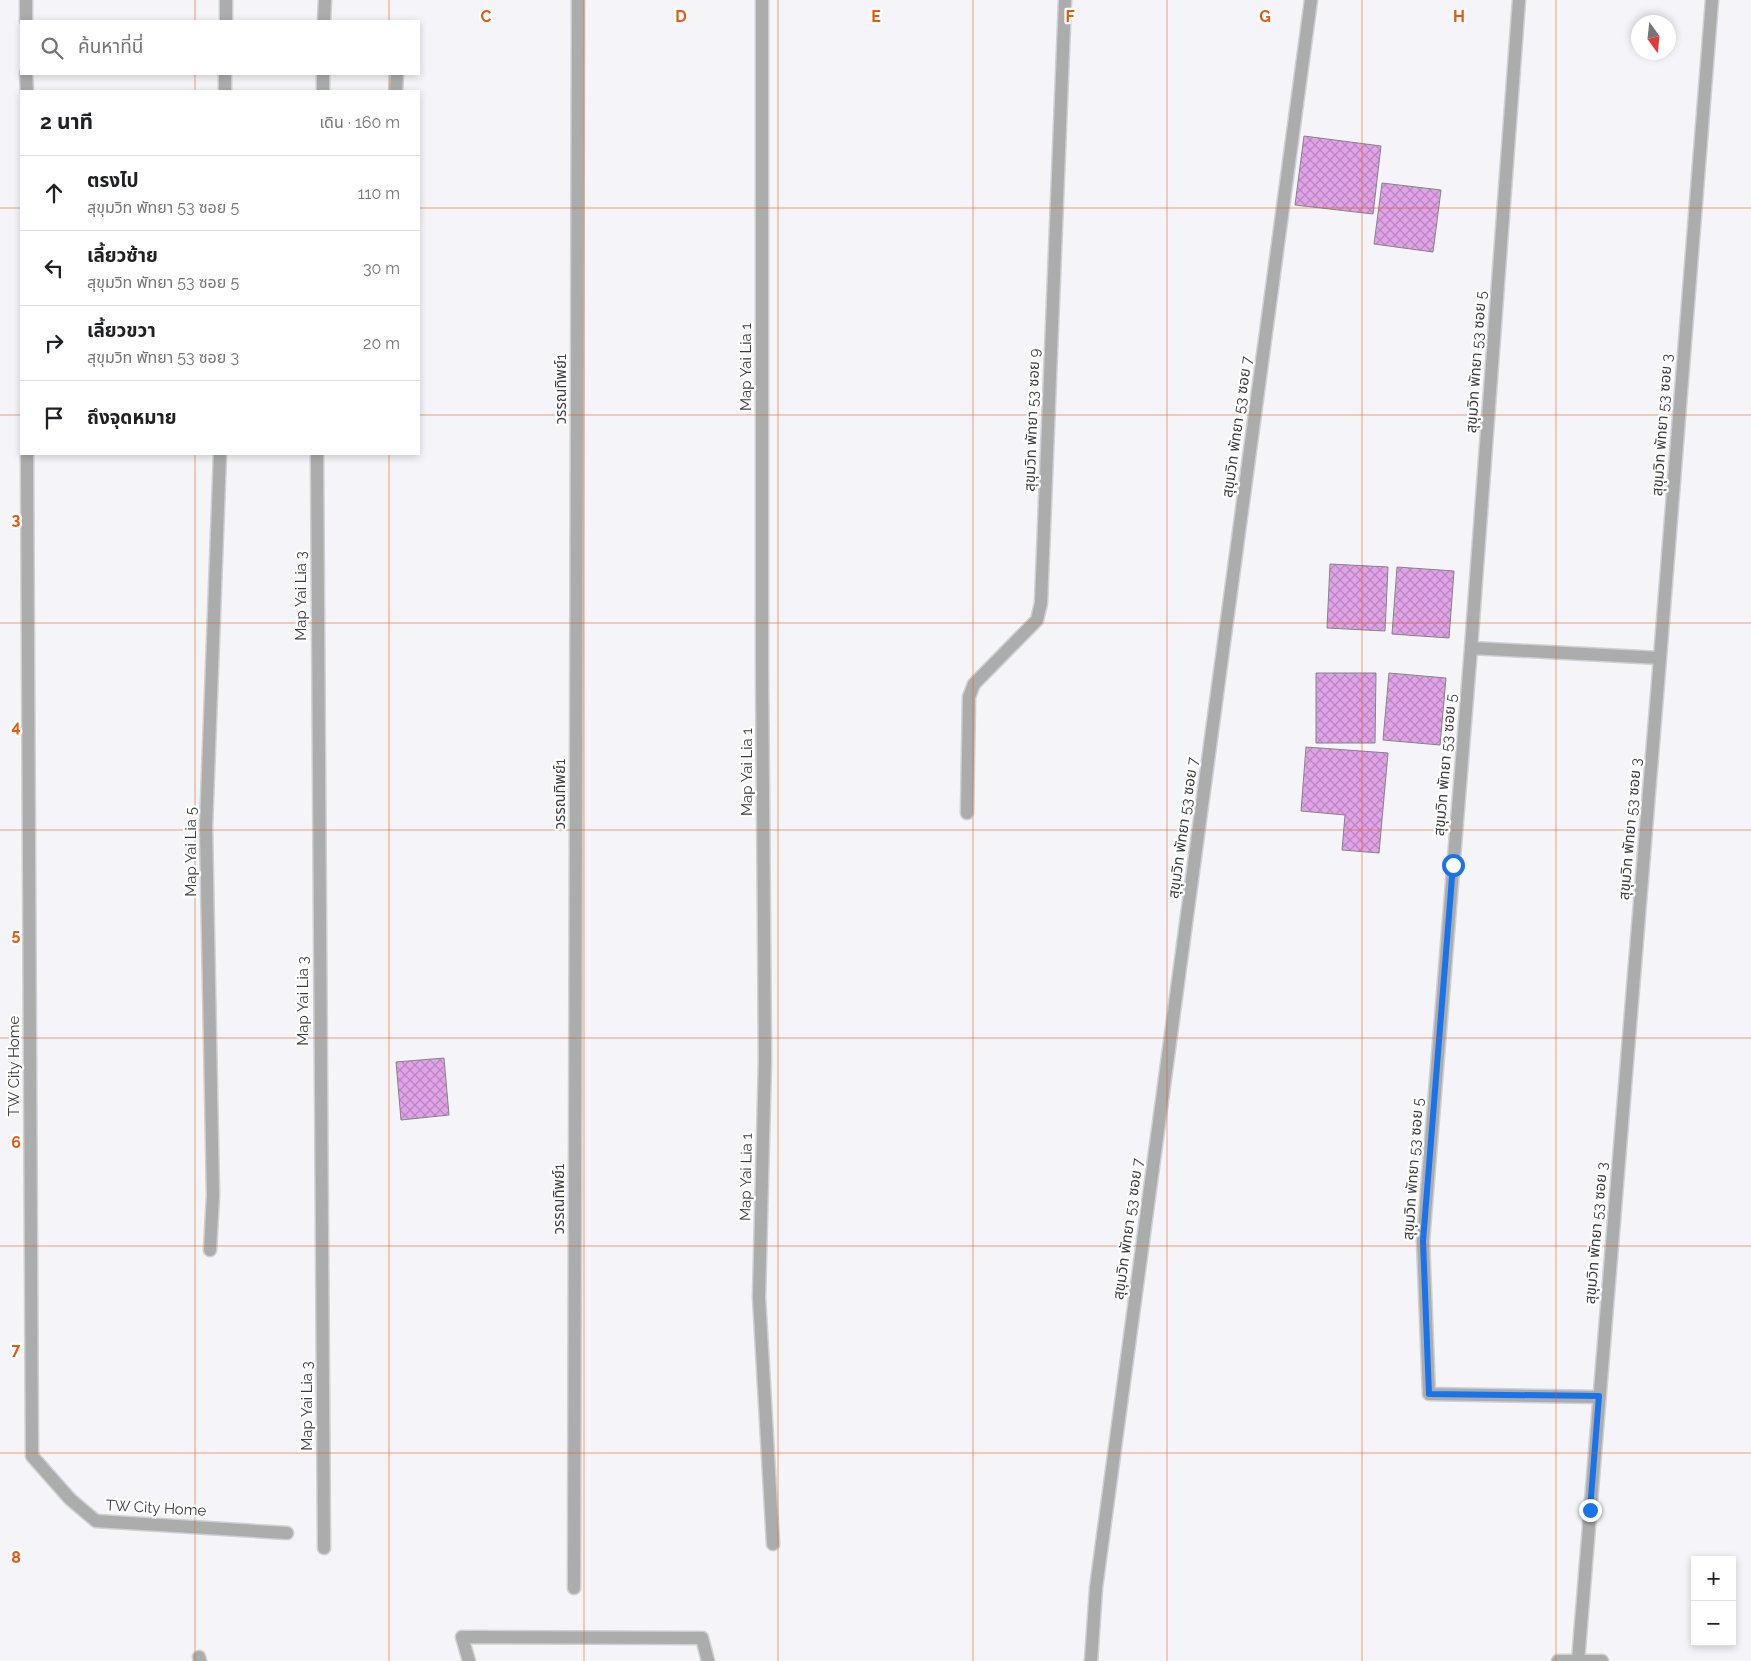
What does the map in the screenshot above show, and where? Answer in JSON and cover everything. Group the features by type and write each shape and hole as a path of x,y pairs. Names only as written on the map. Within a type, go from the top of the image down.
{"street":[{"path":"26,0 26,20"},
{"path":"226,0 226,20"},
{"path":"324,20 325,0"},
{"name":"วรรณทิพย์1","path":"574,1588 578,0"},
{"name":"Map Yai Lia 1","path":"762,0 762,667 765,1060 759,1297 773,1544"},
{"name":"สุขุมวิท พัทยา 53 ซอย 9","path":"967,813 968,697 974,684 1037,620 1041,603 1065,0"},
{"name":"สุขุมวิท พัทยา 53 ซอย 7","path":"1091,1661 1096,1588 1311,0"},
{"name":"สุขุมวิท พัทยา 53 ซอย 5","path":"1518,0 1471,648 1423,1241 1429,1394 1599,1396"},
{"name":"สุขุมวิท พัทยา 53 ซอย 3","path":"1578,1660 1712,0"},
{"path":"26,75 26,90"},
{"path":"225,75 225,90"},
{"path":"323,75 323,90"},
{"path":"396,90 397,75"},
{"name":"TW City Home","path":"27,455 32,1456 70,1499 96,1521 287,1533"},
{"name":"Map Yai Lia 5","path":"210,1250 213,1195 206,827 220,455"},
{"name":"Map Yai Lia 3","path":"317,455 324,1548"},
{"path":"1471,648 1660,658"},
{"path":"469,1661 462,1637 702,1638 708,1661"},
{"path":"1558,1661 1602,1661"}],"building":[{"path":"1304,136 1381,146 1373,214 1295,205"},
{"path":"1382,183 1441,190 1433,252 1374,244"},
{"path":"1330,564 1388,567 1385,631 1327,628"},
{"path":"1397,567 1454,571 1449,638 1392,634"},
{"path":"1316,673 1376,673 1375,743 1316,743"},
{"path":"1389,673 1446,678 1440,745 1383,740"},
{"path":"1306,747 1388,753 1379,853 1342,850 1345,815 1301,811"},
{"path":"444,1058 449,1115 401,1120 396,1062"}],"route":[{"path":"1453,865 1423,1241 1429,1394 1599,1396 1590,1510"}]}
